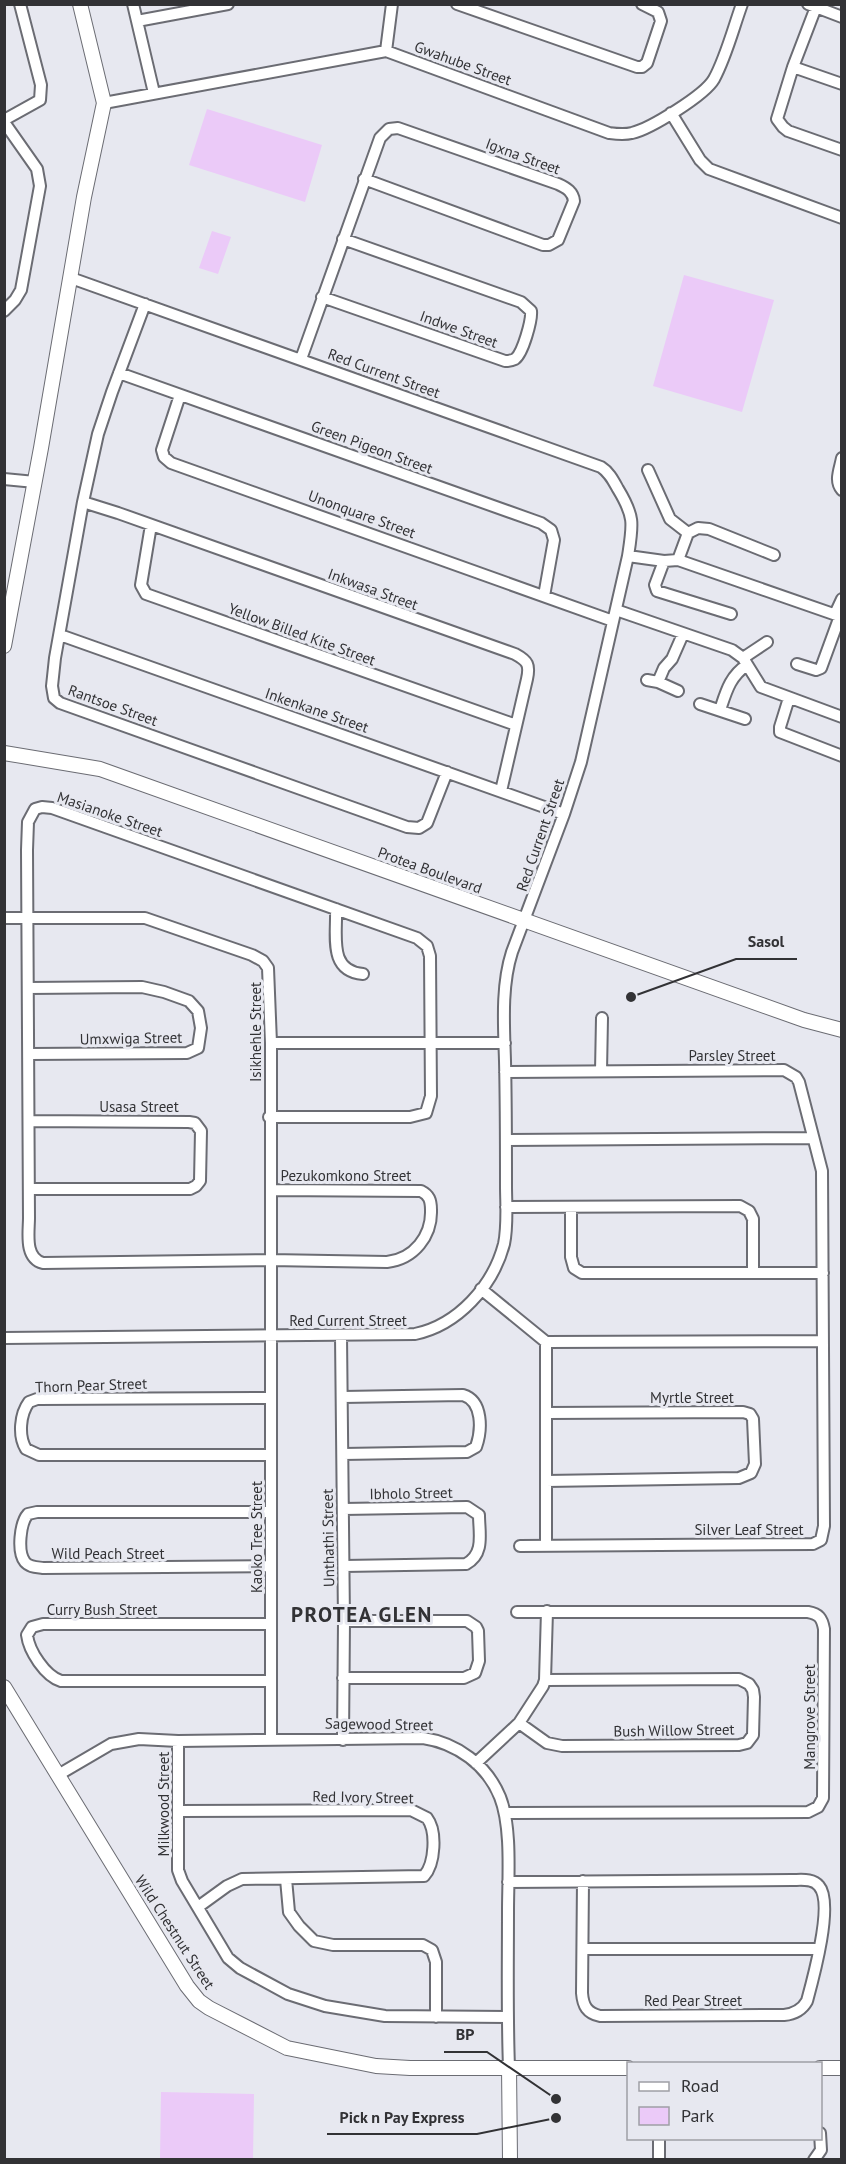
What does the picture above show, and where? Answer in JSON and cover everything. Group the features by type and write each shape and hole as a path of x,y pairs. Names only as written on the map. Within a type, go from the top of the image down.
{"street":[{"path":"4,311 21,290 40,186 37,169 4,121 36,104 41,97 20,4"},
{"path":"4,646 84,197 104,103 80,4"},
{"path":"133,4 154,93"},
{"path":"137,21 228,4"},
{"path":"104,103 386,51 392,4"},
{"path":"457,4 637,67 647,63 661,21 658,12 642,4"},
{"name":"Gwahube Street","path":"386,51 609,133 626,135 635,133 671,113 701,94 714,80 742,4"},
{"path":"842,17 811,5 777,114 779,123 788,131 842,150"},
{"path":"793,67 842,84"},
{"path":"671,113 700,160 709,169 842,218"},
{"name":"Igxna Street","path":"398,128 565,187 573,196 574,201 562,234 554,243 543,245 364,179 380,138 388,129 398,128"},
{"path":"301,359 364,179"},
{"name":"Indwe Street","path":"322,297 505,361 513,360 519,354 531,323 531,311 521,302 343,239"},
{"name":"Red Current Street","path":"4,1338 391,1336 429,1332 442,1326 461,1311 481,1289 496,1265 504,1243 507,972 581,762 633,522 630,510 614,480 605,470 588,461 71,278"},
{"name":"Rantsoe Street","path":"145,304 98,434 83,502 60,635 52,686 54,698 60,703 407,827 419,828 427,823 447,772"},
{"name":"Green Pigeon Street","path":"119,373 541,523 551,530 554,540 544,596"},
{"name":"Unonquare Street","path":"180,394 162,450 164,457 171,463 544,596 683,634 732,650 745,662 761,687 842,717"},
{"path":"842,458 838,480 838,485 842,490"},
{"path":"648,470 670,519 688,533"},
{"path":"4,479 35,482"},
{"name":"Inkwasa Street","path":"83,502 525,659 529,670 501,791"},
{"name":"Yellow Billed Kite Street","path":"150,525 141,585 146,594 516,725"},
{"path":"678,560 688,533 698,528 709,529 774,555"},
{"path":"627,556 664,561 678,560 839,615"},
{"path":"664,561 655,585 657,591 731,614"},
{"path":"797,664 816,670 821,668 842,599"},
{"path":"678,691 652,681 672,659 683,634"},
{"name":"Inkenkane Street","path":"60,635 564,814"},
{"path":"720,710 732,678 745,662 767,642"},
{"path":"789,698 780,732 842,756"},
{"path":"700,704 745,719"},
{"name":"Protea Boulevard","path":"4,753 100,769 804,1020 842,1030"},
{"name":"Masianoke Street","path":"270,1260 39,1262 32,1256 29,1190 28,827 33,811 42,807 52,808 417,938 427,946 430,956 430,1042"},
{"path":"336,909 337,953 340,963 349,970 363,974"},
{"name":"Isikhehle Street","path":"4,918 145,918 252,955 263,961 269,974 271,1043 271,1335"},
{"name":"Umxwiga Street","path":"28,988 146,987 189,1001 198,1011 201,1028 198,1048 187,1053 29,1054"},
{"path":"601,1071 602,1018"},
{"path":"270,1117 410,1118 423,1115 429,1109 431,1096 430,1042"},
{"path":"271,1043 505,1043"},
{"name":"Parsley Street","path":"505,1072 784,1070 796,1077 822,1171 823,1344"},
{"name":"Usasa Street","path":"29,1121 189,1122 195,1123 201,1131 200,1181 190,1189 29,1190"},
{"path":"506,1140 813,1138"},
{"name":"Pezukomkono Street","path":"270,1260 398,1261 425,1239 431,1221 429,1197 416,1190 271,1190"},
{"path":"506,1207 734,1205 749,1210 753,1219 753,1273"},
{"path":"571,1207 571,1257 574,1268 582,1273 823,1273"},
{"path":"481,1289 546,1342 823,1344"},
{"name":"Kaoko Tree Street","path":"271,1335 271,1739"},
{"name":"Unthathi Street","path":"341,1336 344,1566 343,1740"},
{"path":"546,1342 546,1546"},
{"name":"Silver Leaf Street","path":"520,1546 813,1544 818,1542 823,1535 824,1526 823,1344"},
{"path":"343,1397 463,1395 470,1397 477,1406 479,1438 476,1447 466,1452 343,1454"},
{"name":"Thorn Pear Street","path":"271,1398 37,1399 28,1402 24,1410 21,1437 26,1449 39,1455 271,1455"},
{"name":"Myrtle Street","path":"546,1413 743,1412 753,1419 755,1454 753,1470 740,1478 546,1481"},
{"name":"Ibholo Street","path":"343,1509 467,1507 478,1515 480,1549 474,1559 466,1564 344,1566"},
{"name":"Wild Peach Street","path":"271,1512 37,1512 28,1514 21,1524 23,1559 29,1565 43,1568 271,1566"},
{"path":"476,1762 519,1723 545,1680 547,1611"},
{"name":"Mangrove Street","path":"506,1813 808,1812 818,1807 823,1798 824,1629 818,1615 808,1612 517,1612"},
{"path":"343,1678 464,1678 475,1673 479,1661 478,1631 467,1621 344,1621"},
{"name":"Curry Bush Street","path":"271,1681 61,1681 46,1671 28,1643 27,1635 32,1627 43,1624 272,1624"},
{"name":"Bush Willow Street","path":"519,1723 546,1743 562,1746 739,1745 747,1743 753,1735 753,1690 749,1684 739,1679 545,1680"},
{"name":"Wild Chestnut Street","path":"4,1687 187,1986 199,2001 209,2008 279,2046 389,2068 627,2068"},
{"name":"Sagewood Street","path":"58,1775 111,1744 139,1739 178,1741 423,1738 456,1749 476,1762 497,1790 506,1813 510,2160"},
{"name":"Milkwood Street","path":"178,1741 178,1870 215,1938 233,1963 288,1994 325,2006 385,2016 507,2017"},
{"name":"Red Ivory Street","path":"179,1811 411,1810 422,1814 431,1822 433,1859 424,1876 242,1879 227,1886 198,1907"},
{"path":"286,1879 289,1912 314,1941 333,1945 423,1945 432,1950 436,1962 436,2017"},
{"name":"Red Pear Street","path":"792,1880 810,1881 820,1886 824,1905 819,1949 804,2007 797,2012 784,2015 595,2015 583,2003 583,1881 792,1880"},
{"path":"508,1882 583,1881"},
{"path":"583,1949 819,1949"},
{"path":"822,2068 842,2068"},
{"path":"659,2140 659,2160"},
{"path":"814,2160 821,2150 820,2140"}],"green space":[{"path":"207,109 322,145 305,202 189,165"},
{"path":"212,231 231,237 218,274 199,268"},
{"path":"684,275 774,300 742,412 653,386"},
{"path":"161,2092 254,2094 253,2159 160,2159"}],"place":[{"name":"Sasol","path":"631,997"},
{"name":"BP","path":"556,2099"},
{"name":"Pick n Pay Express","path":"556,2118"}],"district":[{"name":"PROTEA GLEN","path":"362,1614"}]}
